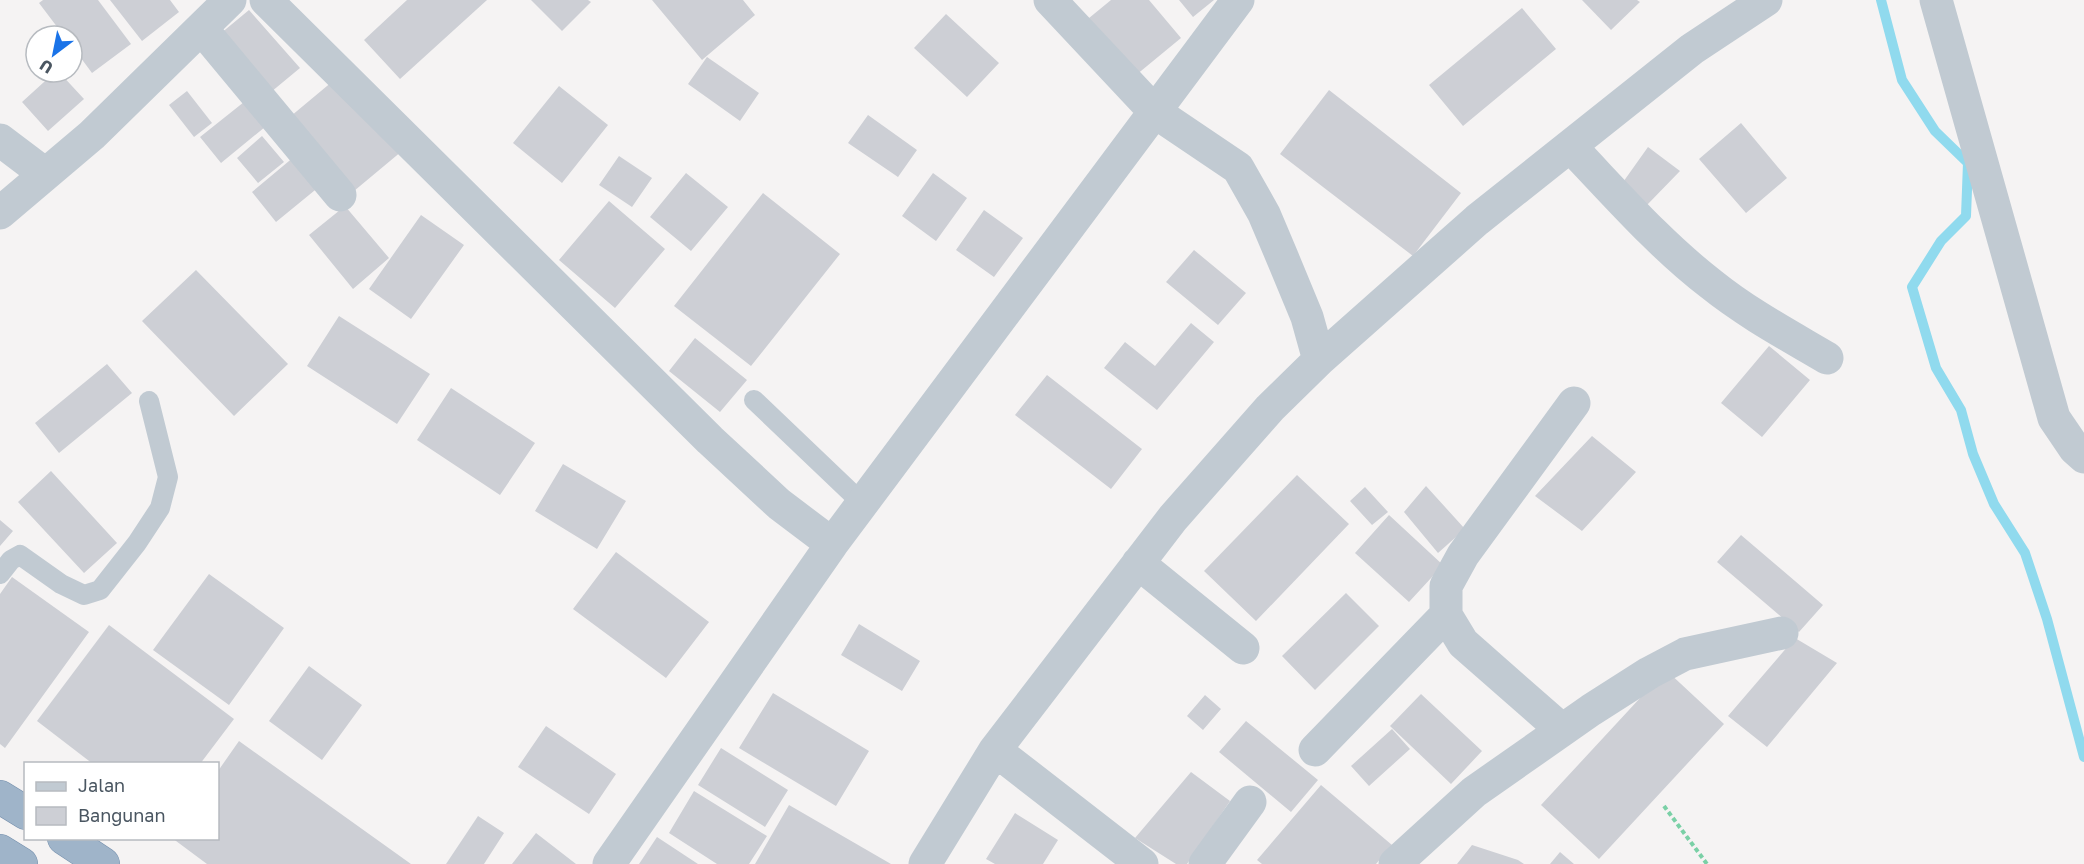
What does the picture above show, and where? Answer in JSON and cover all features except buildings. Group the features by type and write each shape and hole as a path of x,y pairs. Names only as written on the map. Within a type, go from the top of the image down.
{"highway":[{"path":"0,797 24,812"},
{"path":"67,840 103,864"},
{"path":"0,851 21,864"}],"street":[{"path":"0,213 92,135 231,0"},
{"path":"266,0 710,440 779,504 832,543"},
{"path":"1050,0 1155,112 1238,168 1264,214 1307,318 1319,360"},
{"path":"609,864 832,543 1238,0"},
{"path":"925,864 995,750 1173,518 1270,408 1319,360 1477,220 1692,49 1766,0"},
{"path":"1936,0 2054,418 2075,449 2084,457"},
{"path":"202,29 340,195"},
{"path":"0,140 45,174"},
{"path":"1570,146 1665,244 1711,284 1764,321 1827,358"},
{"path":"1562,730 1463,643 1446,615 1446,586 1463,555 1574,403"},
{"path":"1138,563 1244,648"},
{"path":"1315,750 1446,615"},
{"path":"1395,864 1474,792 1562,730 1649,674 1685,654 1782,633"},
{"path":"995,750 1142,864"},
{"path":"1205,864 1250,802"}],"lane":[{"path":"754,400 862,503"},
{"path":"0,574 11,560 20,555 61,584 84,595 100,590 137,543 160,508 168,477 149,402"}],"path":[{"path":"1664,806 1707,864"}],"waterway":[{"path":"1881,0 1902,80 1935,131 1968,163 1966,216 1941,241 1912,287 1936,368 1961,410 1973,454 1994,504 2025,553 2047,619 2084,757"}]}
